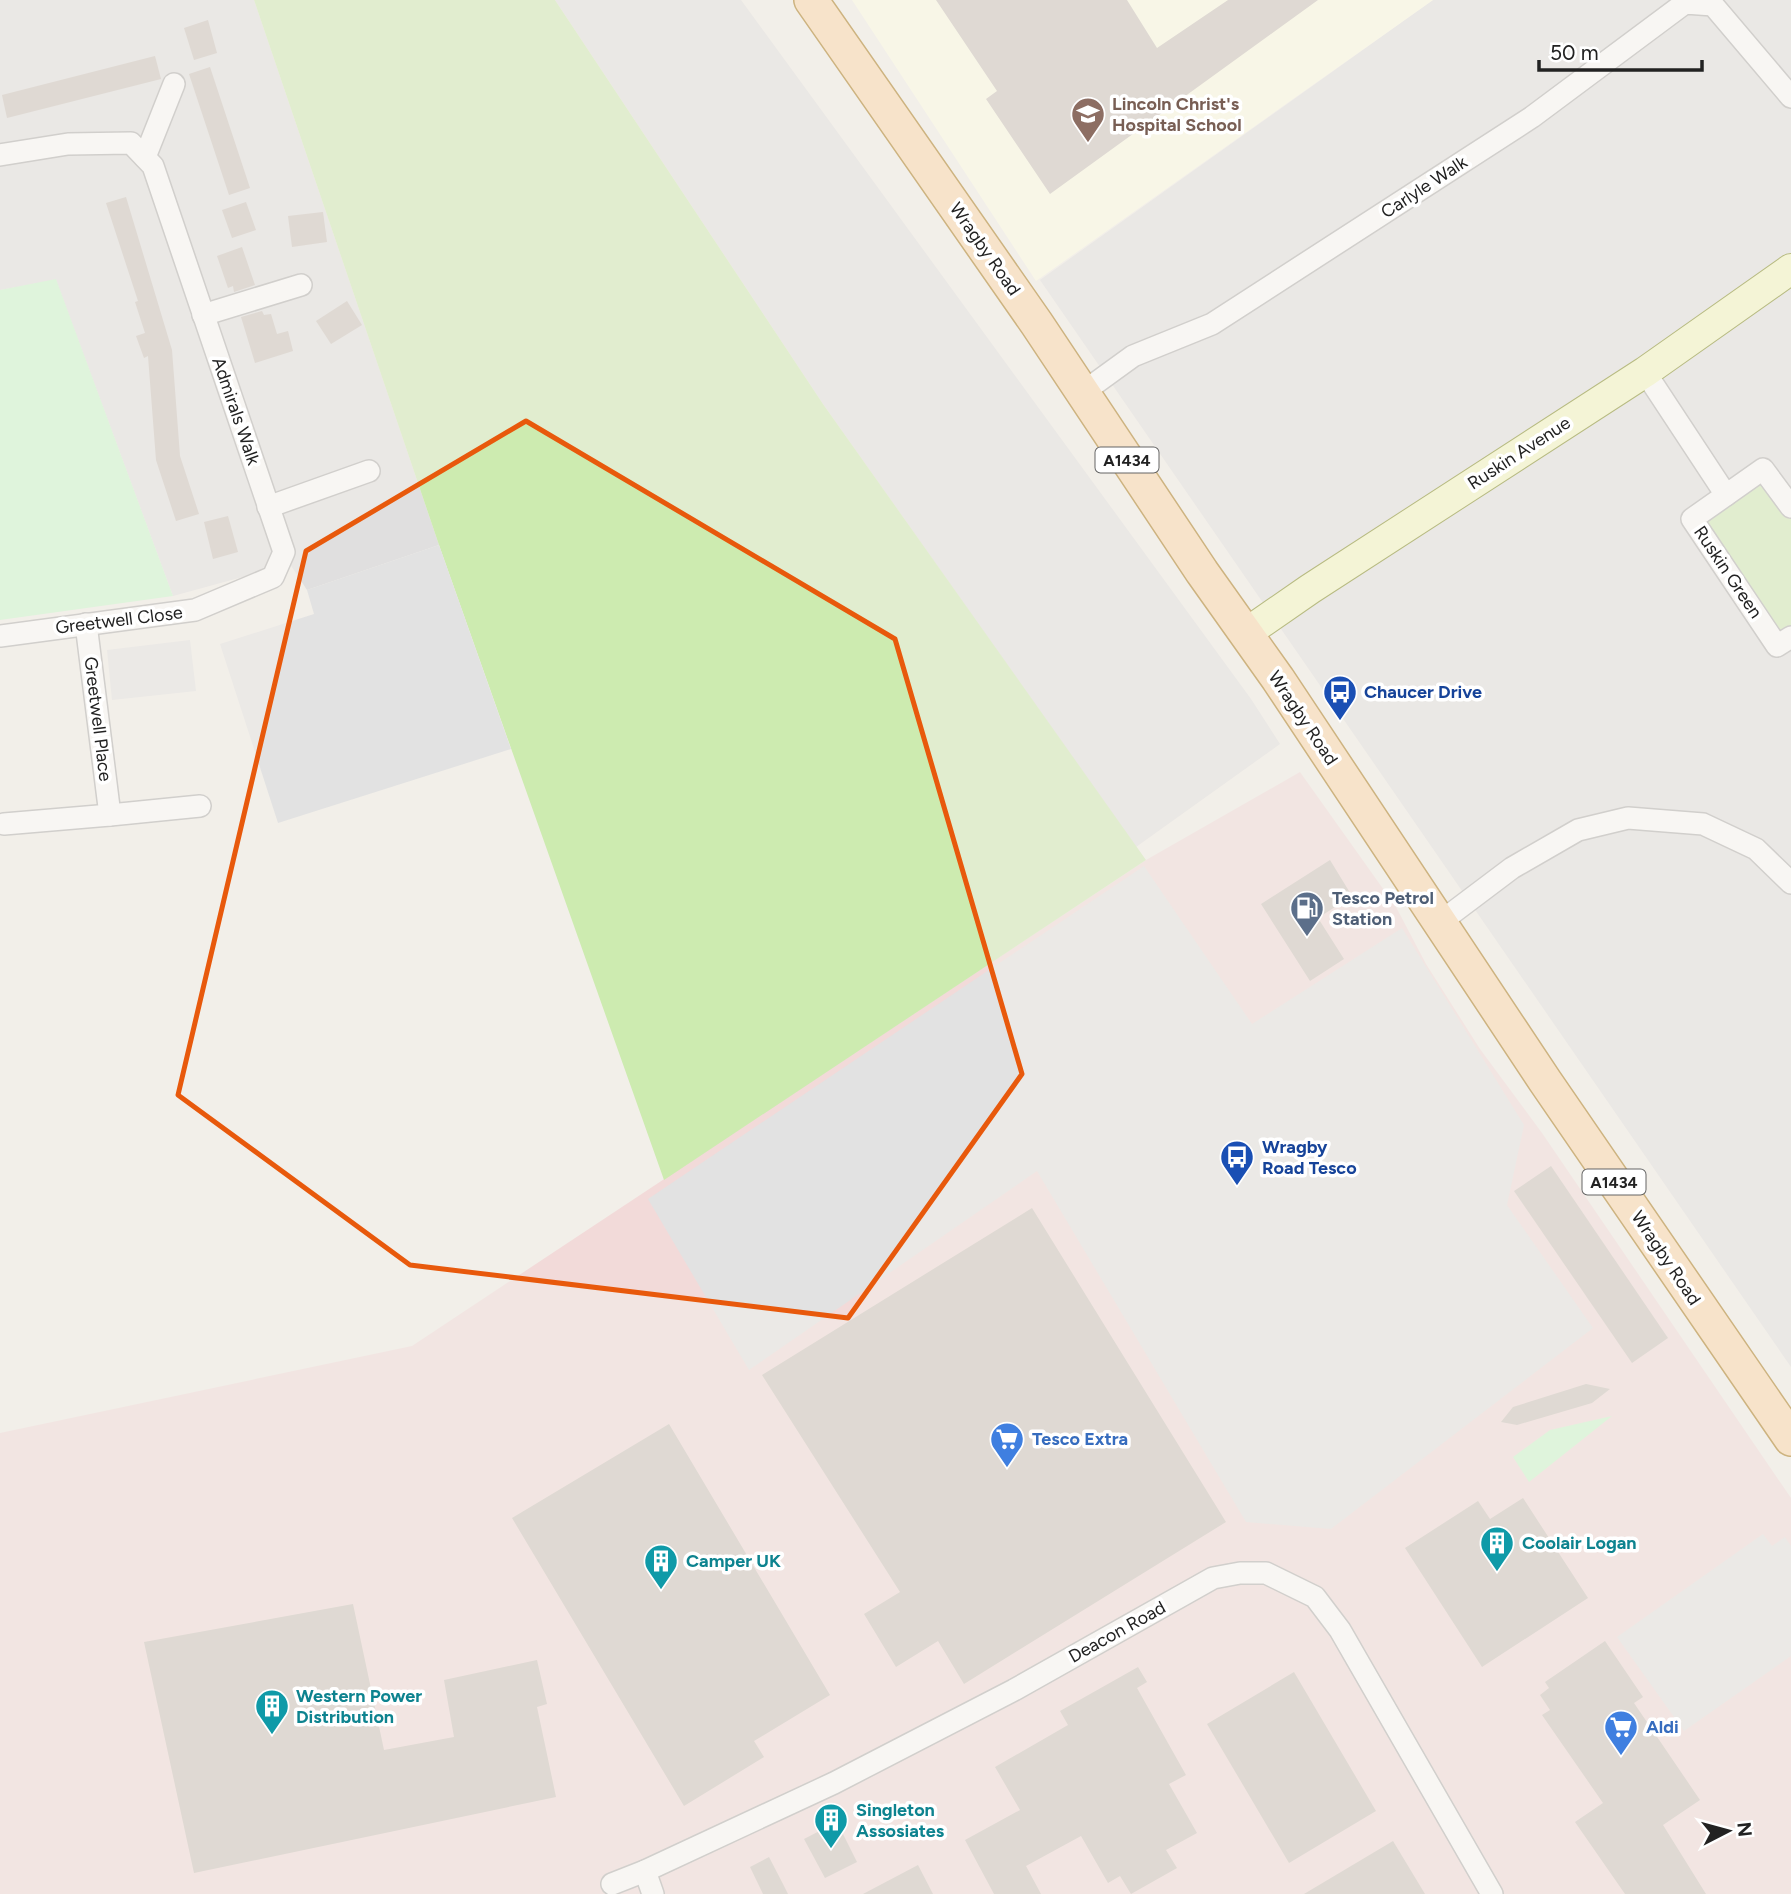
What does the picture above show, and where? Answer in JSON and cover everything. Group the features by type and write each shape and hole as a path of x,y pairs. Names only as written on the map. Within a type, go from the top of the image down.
{"main road":[{"name":"Wragby Road","path":"811,0 1030,314 1278,679 1439,923 1791,1439"},
{"name":"Ruskin Avenue","path":"1245,634 1645,372 1791,270"}],"street":[{"name":"Carlyle Walk","path":"1082,393 1133,356 1212,324 1235,310 1532,117 1685,3 1713,5 1791,97"},
{"path":"0,155 68,144 138,150 174,84"},
{"name":"Admirals Walk","path":"138,150 153,166 284,552 273,577"},
{"path":"204,315 301,285"},
{"path":"1645,372 1726,495"},
{"name":"Ruskin Green","path":"1791,507 1763,469 1692,519 1777,646 1791,637"},
{"path":"268,507 369,471"},
{"name":"Greetwell Close","path":"0,636 195,610 273,577"},
{"name":"Greetwell Place","path":"86,624 110,815"},
{"path":"4,824 200,806"},
{"path":"1439,923 1512,868 1578,830 1628,818 1703,824 1756,849 1791,883"},
{"name":"Deacon Road","path":"612,1884 834,1783 1014,1690 1213,1578 1240,1573 1266,1573 1315,1597 1339,1630 1492,1894"},
{"path":"645,1871 653,1894"}],"highlighted area":[{"path":"526,421 895,639 1022,1074 848,1318 410,1265 178,1095 306,551"}],"shaded area":[{"path":"0,0 254,0 439,545 307,590 290,564 173,596 56,280 0,290"},
{"path":"555,0 741,0 1251,699 1280,744 1136,847 823,404"},
{"name":"Lincoln Christ's Hospital School","path":"852,0 1433,0 1036,281"},
{"path":"1433,0 1791,0 1791,1367 1040,280"},
{"path":"439,545 511,749 278,823 220,644 314,614 307,590"},
{"path":"190,640 196,691 112,700 107,650"},
{"path":"1300,772 1396,907 1426,964 1480,1049 1542,1133 1791,1498 1791,1894 0,1894 0,1433 412,1346 1146,860"},
{"path":"1144,866 1252,1024 1402,928 1524,1125 1507,1205 1593,1328 1331,1529 1246,1522 1037,1171 749,1370 648,1199"},
{"path":"1763,1534 1772,1546 1785,1537 1791,1546 1791,1656 1684,1731 1617,1637"}],"green space":[{"path":"254,0 555,0 823,404 1146,860 664,1180 439,545"},
{"path":"56,279 173,596 0,620 0,290"},
{"path":"1763,469 1791,507 1791,637 1777,646 1692,519"},
{"path":"1612,1416 1529,1482 1513,1457 1550,1430"}],"building":[{"path":"936,0 1127,0 1157,48 1228,0 1318,0 1050,194 986,99 997,91"},
{"path":"208,20 217,53 194,60 184,28"},
{"path":"155,56 161,79 7,118 2,95"},
{"path":"210,67 250,188 229,195 189,74"},
{"path":"126,197 172,350 180,456 199,514 176,521 156,460 148,356 144,358 136,336 145,333 135,302 138,301 106,203"},
{"path":"246,202 256,230 232,238 222,210"},
{"path":"323,212 327,242 292,247 288,216"},
{"path":"242,247 255,285 234,292 233,286 228,288 217,256"},
{"path":"347,301 362,325 331,344 316,321"},
{"path":"262,311 264,315 271,314 277,334 288,331 293,351 255,363 241,317"},
{"path":"228,516 238,552 213,559 204,522"},
{"name":"Tesco Petrol Station","path":"1330,860 1352,896 1318,918 1344,959 1310,981 1261,904"},
{"path":"1551,1166 1668,1338 1632,1363 1514,1191"},
{"name":"Tesco Extra","path":"1032,1208 1226,1522 964,1684 938,1641 896,1667 864,1614 900,1592 762,1375"},
{"path":"1586,1384 1610,1389 1592,1403 1517,1425 1501,1422 1513,1407"},
{"name":"Camper UK","path":"669,1424 830,1695 754,1741 764,1757 684,1806 512,1518"},
{"name":"Coolair Logan","path":"1523,1498 1588,1598 1482,1667 1405,1548 1478,1501 1490,1519"},
{"name":"Western Power Distribution","path":"353,1604 384,1750 454,1737 444,1680 537,1660 547,1704 537,1707 556,1797 194,1873 144,1642"},
{"name":"Aldi","path":"1605,1641 1643,1697 1634,1703 1700,1800 1663,1825 1706,1894 1625,1894 1575,1822 1603,1803 1542,1715 1550,1710 1540,1695 1549,1688 1545,1682"},
{"path":"1138,1667 1147,1682 1137,1688 1186,1775 1169,1784 1197,1833 1166,1850 1177,1868 1131,1894 1120,1876 1108,1883 1081,1836 1026,1866 1041,1894 994,1894 965,1840 1020,1810 995,1767 1068,1725 1060,1711"},
{"path":"1294,1672 1376,1811 1289,1863 1207,1724"},
{"name":"Singleton Assosiates","path":"837,1822 857,1862 825,1878 804,1839"},
{"path":"1393,1841 1425,1894 1304,1894"},
{"path":"769,1857 788,1894 763,1894 750,1867"},
{"path":"918,1865 933,1894 863,1894"}],"place":[{"name":"Lincoln Christ's Hospital School","path":"1088,144"},
{"name":"Chaucer Drive","path":"1340,722"},
{"name":"Tesco Petrol Station","path":"1307,938"},
{"name":"Wragby Road Tesco","path":"1237,1187"},
{"name":"Tesco Extra","path":"1007,1469"},
{"name":"Coolair Logan","path":"1497,1573"},
{"name":"Camper UK","path":"661,1591"},
{"name":"Western Power Distribution","path":"272,1736"},
{"name":"Aldi","path":"1621,1757"},
{"name":"Singleton Assosiates","path":"831,1850"}]}
